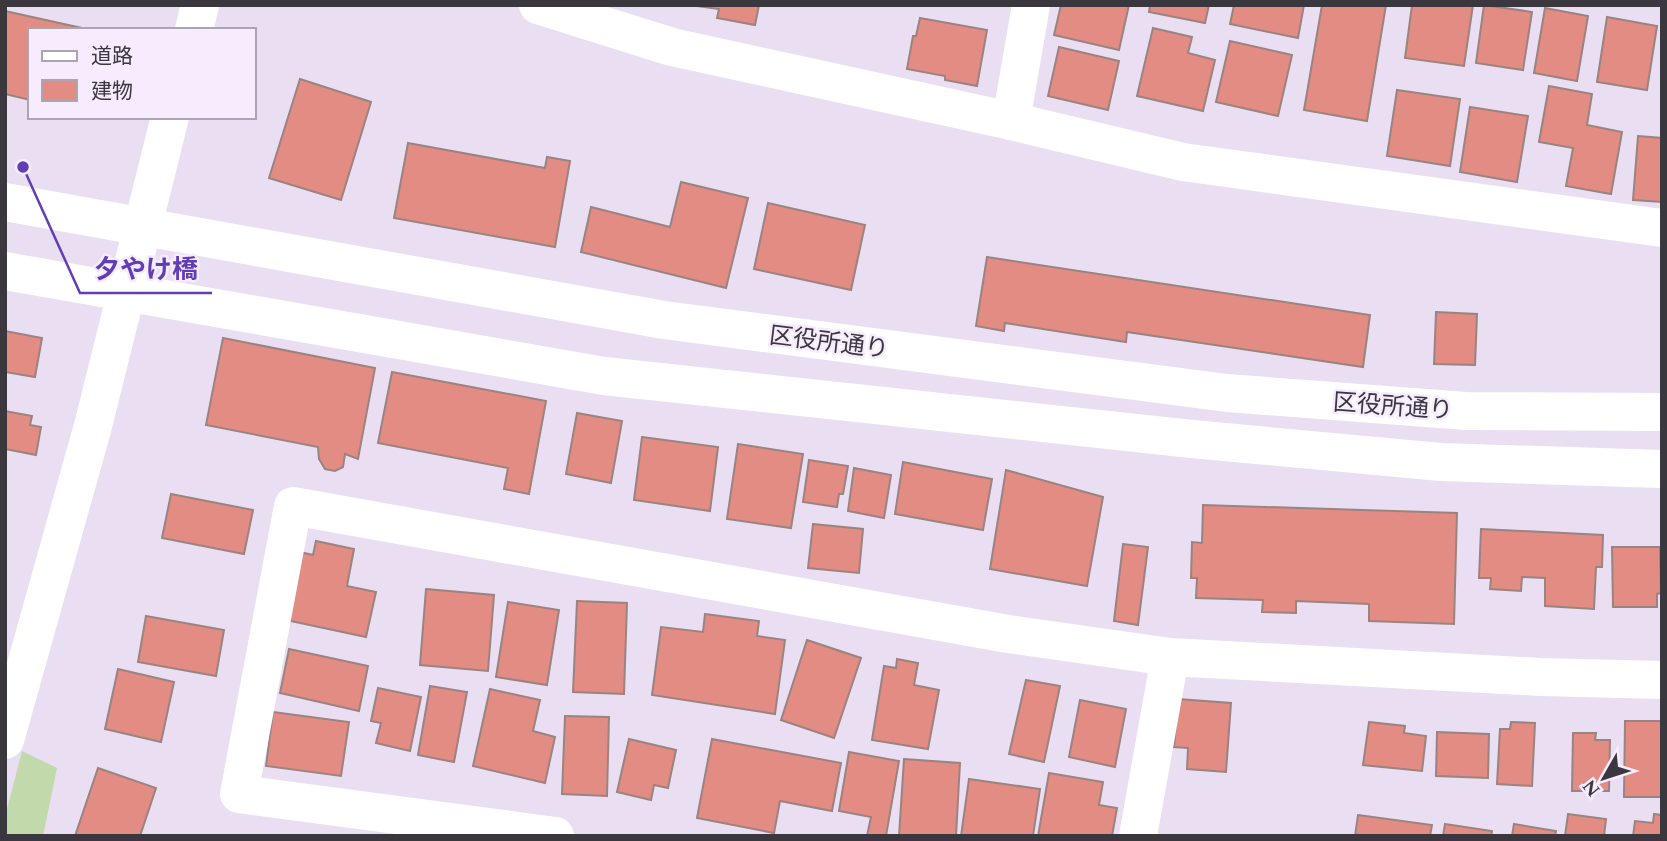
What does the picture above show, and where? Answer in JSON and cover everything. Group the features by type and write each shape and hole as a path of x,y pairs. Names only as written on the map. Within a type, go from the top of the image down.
{"street":[{"path":"195,28 201,5"},
{"path":"538,5 672,47 1184,162 1662,228"},
{"path":"1011,121 1031,5"},
{"path":"5,740 93,426 170,119"},
{"name":"区役所通り","path":"5,202 664,320 1213,391 1466,411 1662,412"},
{"name":"区役所通り","path":"5,271 604,376 1192,439 1441,462 1662,469"},
{"path":"555,836 239,794 293,506 1008,634 1170,657 1541,677 1662,680"},
{"path":"1138,836 1170,657"}],"green space":[{"path":"22,751 57,768 43,836 5,836 5,817"}],"building":[{"path":"759,5 755,25 717,18 719,9 697,6"},
{"path":"1061,5 1129,5 1119,50 1054,35"},
{"path":"1150,5 1209,5 1205,23 1149,12"},
{"path":"1234,5 1304,5 1298,38 1230,24"},
{"path":"1322,5 1386,5 1367,121 1304,110"},
{"path":"1412,5 1473,5 1464,66 1405,58"},
{"path":"1484,5 1532,12 1523,70 1476,63"},
{"path":"1545,8 1588,16 1577,81 1534,73"},
{"path":"5,11 82,28 28,28 28,100 5,94"},
{"path":"1607,17 1657,26 1647,90 1597,82"},
{"path":"920,18 987,30 977,86 945,80 945,76 907,69 913,36 916,36"},
{"path":"1153,28 1192,37 1188,53 1215,60 1203,111 1137,96"},
{"path":"1230,41 1292,55 1278,116 1216,102"},
{"path":"1059,47 1119,61 1108,110 1048,96"},
{"path":"300,79 371,102 341,200 269,178"},
{"path":"1549,86 1592,94 1587,125 1622,132 1611,194 1566,186 1573,148 1539,142"},
{"path":"1397,90 1460,99 1450,166 1387,156"},
{"path":"1470,107 1528,116 1517,182 1460,172"},
{"path":"1638,136 1662,138 1662,202 1633,200"},
{"path":"408,143 545,168 547,157 570,161 555,247 394,218"},
{"path":"681,182 748,198 726,288 581,252 591,207 670,227"},
{"path":"768,203 865,225 851,290 754,269"},
{"path":"987,257 1370,315 1363,367 1127,332 1126,342 1005,323 1004,331 976,326"},
{"path":"1436,312 1477,314 1475,365 1434,364"},
{"path":"5,331 42,338 35,377 5,372"},
{"path":"223,338 375,368 358,459 345,454 343,467 335,471 325,469 319,459 318,447 206,425"},
{"path":"392,372 546,401 529,494 504,489 508,468 378,443"},
{"path":"5,411 32,416 30,425 41,427 36,455 5,449"},
{"path":"577,413 622,421 611,483 566,474"},
{"path":"642,437 718,447 710,511 634,500"},
{"path":"738,444 803,454 791,528 727,519"},
{"path":"809,460 848,466 843,494 839,494 837,507 803,502"},
{"path":"903,462 992,479 983,530 895,514"},
{"path":"854,468 891,475 884,518 848,511"},
{"path":"1006,470 1103,497 1087,586 990,569"},
{"path":"171,494 253,510 244,554 162,538"},
{"path":"1203,505 1457,513 1454,624 1369,621 1369,604 1296,601 1296,613 1262,612 1263,600 1196,598 1197,578 1191,578 1192,542 1202,543"},
{"path":"813,524 863,529 859,573 808,568"},
{"path":"1481,529 1603,535 1602,567 1596,567 1594,609 1545,606 1545,578 1522,577 1521,591 1490,589 1491,578 1479,578"},
{"path":"316,541 354,549 347,586 376,592 366,637 286,620 300,552 313,555"},
{"path":"1123,544 1148,547 1138,625 1114,621"},
{"path":"1612,547 1660,547 1661,593 1657,594 1657,607 1613,607"},
{"path":"426,589 494,595 488,671 420,665"},
{"path":"577,601 627,603 624,694 573,692"},
{"path":"508,602 559,610 547,685 496,677"},
{"path":"705,614 759,621 757,636 785,640 775,714 652,695 661,627 703,632"},
{"path":"146,616 224,630 216,676 138,662"},
{"path":"807,640 861,658 834,738 781,720"},
{"path":"289,649 368,666 359,711 280,693"},
{"path":"897,659 918,663 914,685 939,690 928,749 872,740 884,666 896,668"},
{"path":"118,669 174,682 161,742 105,729"},
{"path":"1026,680 1060,686 1044,762 1009,754"},
{"path":"430,686 467,692 454,762 418,755"},
{"path":"378,688 421,697 410,751 376,743 381,723 371,721"},
{"path":"490,689 540,700 533,731 555,737 545,783 473,766"},
{"path":"1178,699 1231,703 1226,772 1187,769 1188,748 1174,747"},
{"path":"1080,700 1126,709 1115,767 1069,757"},
{"path":"273,712 349,722 341,776 266,766"},
{"path":"565,716 609,717 607,796 562,794"},
{"path":"1625,721 1662,721 1662,797 1624,797"},
{"path":"1369,722 1405,726 1404,733 1426,736 1422,771 1363,765"},
{"path":"1511,722 1535,723 1532,786 1497,784 1500,729 1510,729"},
{"path":"1437,732 1489,734 1488,778 1436,776"},
{"path":"1573,733 1596,733 1595,740 1610,740 1609,791 1572,791"},
{"path":"629,739 676,750 668,788 654,785 651,800 617,792"},
{"path":"712,739 841,763 832,811 780,801 774,833 697,818"},
{"path":"849,752 899,761 886,836 867,836 871,817 839,811"},
{"path":"904,759 960,763 956,836 899,836"},
{"path":"98,768 156,788 140,836 75,836"},
{"path":"1049,773 1103,782 1099,805 1117,808 1112,836 1038,836"},
{"path":"969,779 1040,789 1033,836 961,836"},
{"path":"1568,814 1606,819 1604,836 1565,836"},
{"path":"1654,814 1662,815 1662,836 1633,836 1635,821 1653,823"},
{"path":"1358,815 1432,825 1430,836 1355,836"},
{"path":"1445,824 1492,831 1491,836 1443,836"},
{"path":"1514,824 1556,831 1555,836 1512,836"}],"place":[{"name":"夕やけ橋","path":"23,167"}]}
